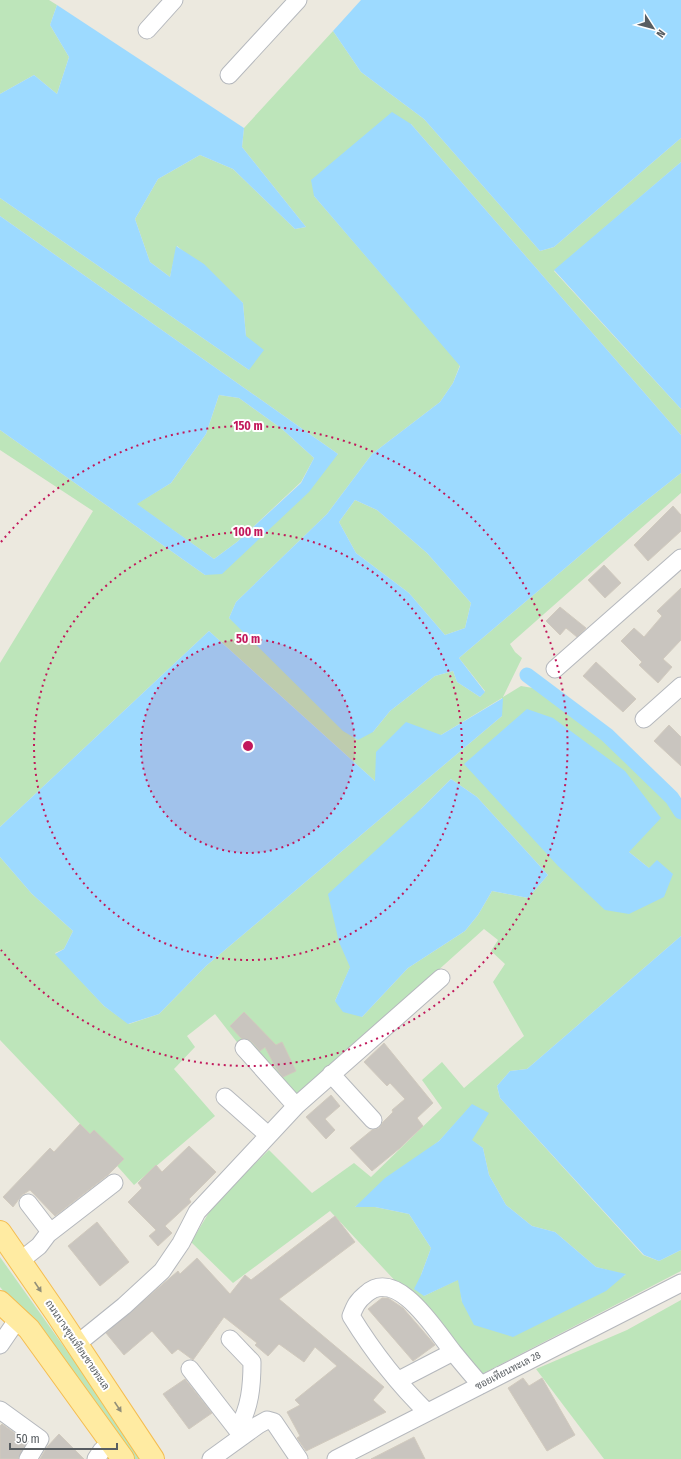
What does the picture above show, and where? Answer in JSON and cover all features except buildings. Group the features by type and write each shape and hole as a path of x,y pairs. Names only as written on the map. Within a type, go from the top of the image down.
{"main road":[{"name":"ถนนบางขุนเทียนชายทะเล","path":"0,1232 77,1344 153,1459"},
{"path":"0,1302 30,1329 123,1459"},
{"path":"0,1308 102,1456"}],"street":[{"path":"147,30 174,0"},
{"path":"229,75 298,0"},
{"path":"555,670 681,558"},
{"path":"644,719 681,686"},
{"path":"77,1344 124,1306 162,1271 181,1243 197,1212 296,1106 441,978"},
{"path":"244,1048 296,1106"},
{"path":"331,1074 373,1120"},
{"path":"225,1097 268,1135"},
{"path":"20,1261 39,1246 48,1234 114,1183"},
{"path":"28,1202 48,1229 48,1234"},
{"name":"ซอยเทียนทะเล 28","path":"336,1459 681,1283"},
{"path":"427,1412 409,1394 364,1337 351,1316 356,1302 372,1288 387,1286 399,1292 418,1309 480,1385"},
{"path":"0,1345 13,1326"},
{"path":"230,1340 252,1362 252,1385 240,1432"},
{"path":"399,1380 453,1352"},
{"path":"190,1369 240,1432"},
{"path":"0,1410 40,1439 28,1459"},
{"path":"211,1459 240,1432 267,1420 274,1422 299,1459"}],"green space":[{"path":"0,0 49,0 57,5 50,25 69,57 57,94 34,75 0,94"},
{"path":"333,31 361,72 424,119 540,251 554,247 681,138 681,162 554,271 681,409 681,435 411,124 314,196 460,365 453,383 440,402 372,454 327,514 236,602 229,618 373,732 390,711 435,676 453,671 457,682 480,697 485,691 459,658 628,515 681,473 681,493 510,644 515,652 522,658 503,697 521,686 533,688 607,741 647,780 681,818 681,936 527,1069 510,1071 497,1086 500,1098 643,1255 659,1261 681,1250 681,1271 482,1374 330,1211 233,1283 191,1242 216,1201 269,1150 312,1193 354,1163 371,1177 442,1108 422,1080 442,1062 464,1088 524,1036 493,982 505,964 491,951 498,940 484,929 287,1106 215,1014 187,1036 195,1047 174,1069 215,1116 134,1185 80,1124 0,1040 0,857 32,894 73,931 64,949 55,953 104,1006 129,1024 159,1014 206,966 502,716 502,698 441,735 375,781 209,631 0,827 0,663 93,511 0,450 0,430 205,575 338,454 0,216 0,198 249,370 243,303 177,246 170,277 150,262 135,219 158,179 200,155 233,169 295,229 306,227 242,147 244,128","holes":["464,764 629,852 649,868","451,779 477,797 548,875 528,898 492,891 478,915 465,931 408,968 362,1017 335,1001 421,809","472,1105 471,1140 483,1148 489,1175 506,1205 532,1226 555,1232 596,1267 626,1275 462,1302 459,1279 424,1296 421,1275 431,1248 409,1214 375,1207 355,1207 439,1141"]},
{"path":"219,395 239,398 282,429 314,458 301,482 237,542 214,559 136,504 171,483 206,434"},
{"path":"355,500 377,510 427,553 471,603 465,628 445,635 409,593 356,553 339,522"},
{"path":"0,1257 144,1459 130,1459 41,1336 0,1287"},
{"path":"681,1300 681,1459 604,1459 536,1369 627,1330"}],"water":[{"path":"361,0 681,0 681,138 554,247 540,251 424,119 361,72 333,31"},
{"path":"57,5 244,128 242,147 306,227 295,229 233,169 200,155 158,179 135,219 150,262 170,277 176,246 204,264 243,303 246,336 264,350 249,370 0,198 0,94 34,75 57,94 69,57 50,25"},
{"path":"392,112 411,124 681,435 681,473 628,515 459,658 485,692 480,697 457,682 453,671 435,676 390,711 373,732 358,740 343,731 229,618 236,602 327,514 372,454 440,402 453,383 460,366 314,196 311,180","holes":["355,500 377,510 427,553 471,603 465,628 445,635 409,593 356,553 339,522"]},
{"path":"681,162 681,409 554,270"},
{"path":"0,216 338,454 309,492 222,574 205,575 0,430","holes":["219,395 239,398 282,429 314,458 301,483 237,542 214,559 137,504 171,483 206,434"]},
{"path":"209,631 375,781 376,752 406,722 441,735 503,698 502,716 206,966 159,1014 128,1024 104,1006 55,954 64,949 73,931 32,894 0,857 0,827"},
{"path":"527,709 553,718 625,771 661,818 629,852 649,868 657,860 673,874 664,897 629,914 605,910 558,866 464,764"},
{"path":"451,779 477,797 548,875 528,898 492,891 478,915 465,931 408,968 362,1017 343,1012 335,1001 350,967 339,942 328,894 421,809"},
{"path":"681,936 681,1250 659,1261 644,1255 500,1098 497,1086 510,1071 527,1069"},
{"path":"472,1104 489,1113 472,1140 483,1148 489,1175 506,1205 532,1226 555,1232 596,1267 626,1274 606,1291 513,1337 474,1325 462,1302 458,1280 424,1296 414,1289 431,1248 409,1214 375,1207 355,1207 385,1178 439,1141"}],"waterway":[{"path":"527,675 607,735 672,798 681,812"}]}
